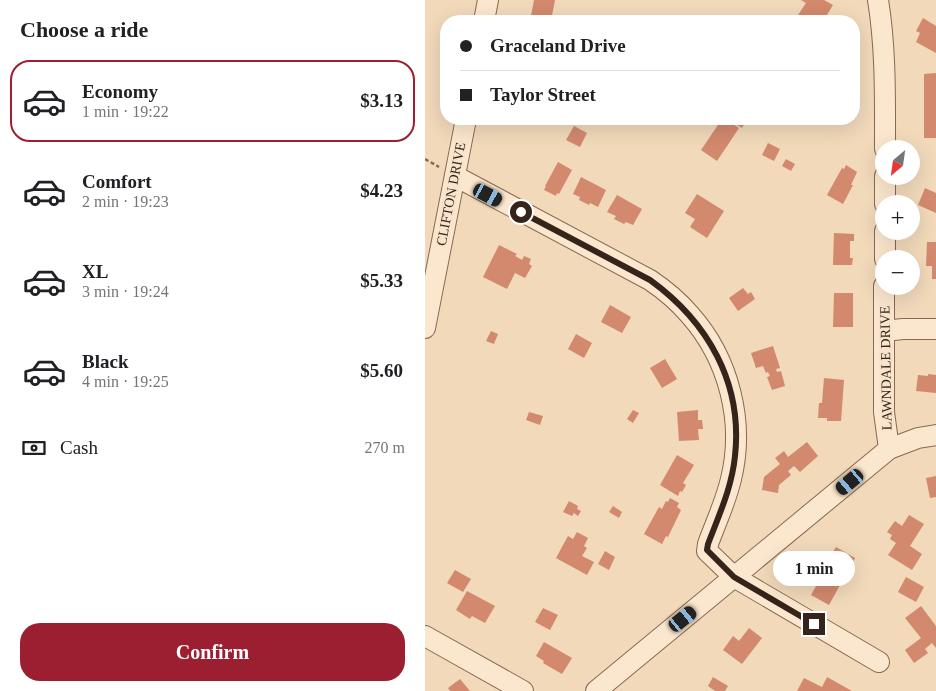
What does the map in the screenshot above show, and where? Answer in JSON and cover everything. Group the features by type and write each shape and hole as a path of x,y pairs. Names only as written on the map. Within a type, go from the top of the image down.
{"street":[{"path":"485,15 488,0"},
{"path":"878,0 883,29 885,140"},
{"name":"CLIFTON DRIVE","path":"425,328 465,125"},
{"path":"455,176 650,280 665,291 691,316 703,331 718,356 733,406 736,434 731,478 707,550 734,577 879,662"},
{"name":"LAWNDALE DRIVE","path":"885,295 884,412 889,449"},
{"path":"884,331 936,329"},
{"path":"595,691 889,449 918,438 936,435"},
{"path":"425,636 523,691"}],"building":[{"path":"534,0 555,0 552,15 531,15"},
{"path":"801,0 824,0 833,5 827,15 798,15 806,3"},
{"path":"923,18 936,26 936,53 916,42 920,33 916,31"},
{"path":"936,73 936,138 924,138 924,74"},
{"path":"718,125 734,125 739,128 717,161 701,150"},
{"path":"574,126 587,133 580,147 566,140"},
{"path":"768,143 780,149 774,161 762,155"},
{"path":"786,159 795,164 791,171 782,166"},
{"path":"558,162 572,170 559,194 557,193 556,196 544,190"},
{"path":"846,165 857,172 851,185 853,185 843,204 827,195 842,168 844,169"},
{"path":"581,177 606,190 598,207 579,200 580,197 573,194"},
{"path":"925,188 936,193 936,213 920,206 920,200"},
{"path":"697,194 724,211 707,238 690,227 695,219 685,213"},
{"path":"617,195 642,209 633,225 626,222 624,224 614,219 616,216 607,212"},
{"path":"834,233 854,234 854,241 850,241 850,258 853,258 852,265 833,265"},
{"path":"927,242 936,242 936,279 932,279 932,266 926,266"},
{"path":"499,245 517,254 515,256 522,260 524,256 531,259 529,264 532,266 525,278 515,273 507,289 483,277"},
{"path":"743,288 748,294 751,292 755,299 738,311 729,298"},
{"path":"834,293 853,293 853,327 833,327"},
{"path":"610,305 631,317 622,333 601,322"},
{"path":"491,331 498,334 494,344 486,341"},
{"path":"576,334 592,343 584,358 568,349"},
{"path":"773,346 780,368 776,369 777,372 781,371 785,386 772,390 767,377 770,376 768,372 766,373 763,366 756,368 751,353"},
{"path":"665,359 677,379 662,388 650,368"},
{"path":"928,374 936,375 936,393 916,391 918,375 928,376"},
{"path":"824,378 844,380 841,421 827,421 827,418 818,418 819,403 822,403"},
{"path":"633,410 639,413 633,423 627,419"},
{"path":"698,410 698,420 702,420 703,429 698,429 699,440 679,441 677,412"},
{"path":"529,412 543,416 540,425 526,420"},
{"path":"807,442 818,456 800,472 794,466 788,471 791,475 779,485 778,493 762,490 764,477 780,464 775,458 784,451 788,457"},
{"path":"677,455 694,465 683,483 686,485 678,496 660,485"},
{"path":"936,476 936,497 930,498 926,478"},
{"path":"670,498 679,503 677,507 681,510 668,537 666,536 662,544 644,534 659,507 662,509"},
{"path":"569,501 578,506 577,509 581,511 578,516 574,513 572,516 563,512"},
{"path":"613,506 622,512 619,518 609,512"},
{"path":"909,515 924,524 910,546 922,554 912,570 888,555 896,543 890,539 892,535 887,532 895,521 902,526"},
{"path":"577,532 588,538 584,546 587,548 582,556 594,562 587,575 556,558 568,536 573,539"},
{"path":"836,547 855,558 829,605 811,595"},
{"path":"605,551 615,557 609,570 598,564"},
{"path":"455,570 471,579 463,592 447,583"},
{"path":"906,577 924,587 916,602 898,592"},
{"path":"467,591 495,606 485,623 472,616 470,619 456,610"},
{"path":"921,606 936,626 936,648 932,643 925,649 928,653 914,663 905,650 921,638 905,618"},
{"path":"543,608 558,615 550,630 535,622"},
{"path":"749,628 762,638 742,664 723,650 733,636 739,641"},
{"path":"544,642 572,658 562,674 543,663 544,661 536,656"},
{"path":"713,677 728,686 725,691 715,691 708,686"},
{"path":"827,677 852,691 797,691 804,678 822,687"},
{"path":"460,679 470,691 450,691 448,688"}],"route":[{"path":"521,212 650,280 679,304 703,331 718,356 727,381 733,406 736,434 731,478 707,550 734,577 814,624"}]}
